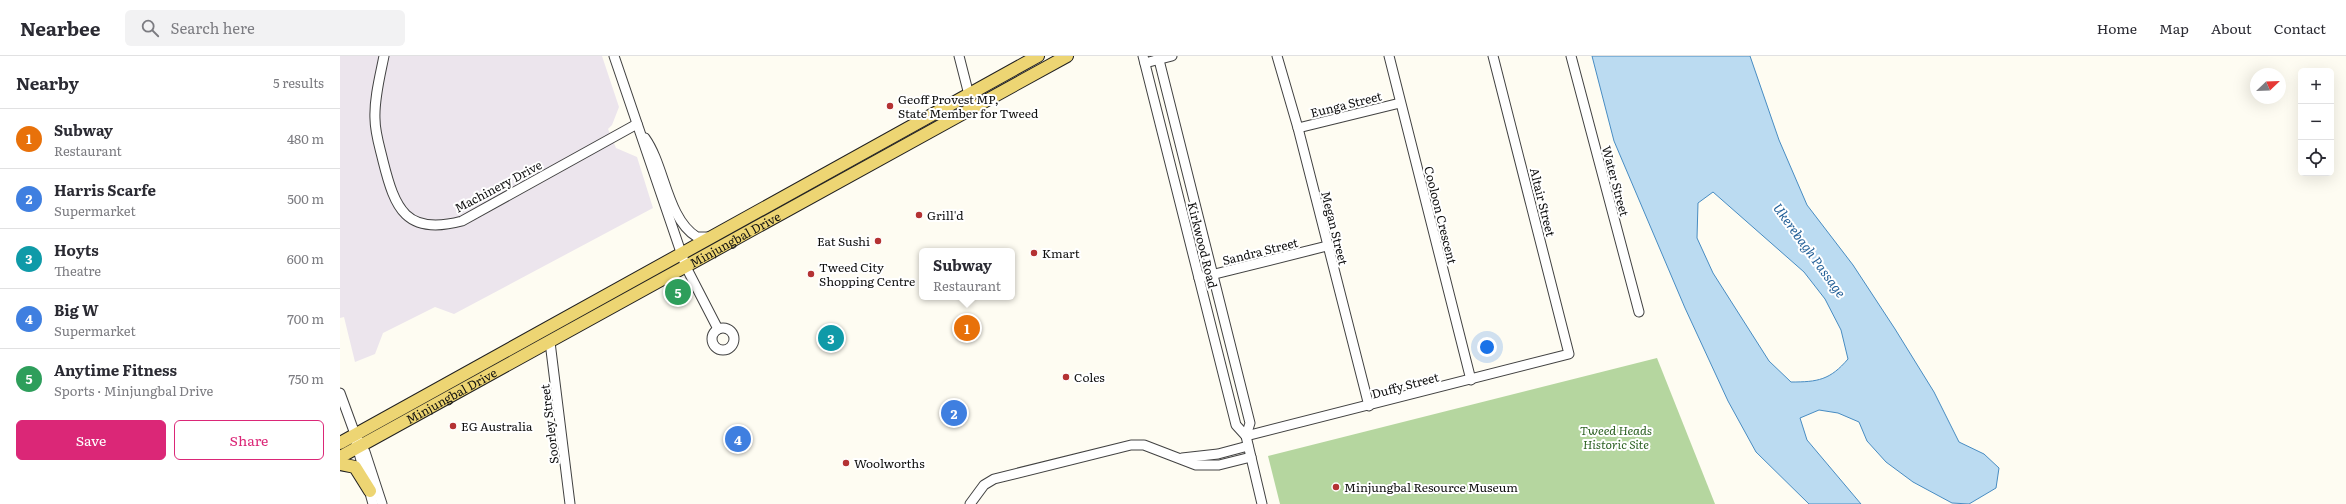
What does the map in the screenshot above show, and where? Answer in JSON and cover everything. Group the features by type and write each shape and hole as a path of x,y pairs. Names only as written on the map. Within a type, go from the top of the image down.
{"main road":[{"name":"Minjungbal Drive","path":"340,443 1038,56"},
{"name":"Minjungbal Drive","path":"340,457 1066,56"},
{"path":"969,95 971,109"},
{"path":"340,464 355,467 370,491"}],"street":[{"name":"Machinery Drive","path":"384,56 375,125 392,195 406,214 423,224 446,225 462,220 638,127"},
{"path":"614,56 681,254 686,267 718,329"},
{"path":"959,56 969,95"},
{"path":"1144,59 1172,56"},
{"name":"Megan Street","path":"1277,56 1298,128 1369,406"},
{"name":"Cooloon Crescent","path":"1389,56 1471,380"},
{"name":"Altair Street","path":"1493,56 1569,354"},
{"name":"Water Street","path":"1571,56 1639,312"},
{"name":"Kirkwood Road","path":"1158,58 1250,422 1246,436 1262,504"},
{"name":"Kirkwood Road","path":"1144,59 1236,425 1246,436"},
{"name":"Eunga Street","path":"1298,128 1400,103"},
{"path":"638,127 652,147 674,206 685,225 697,237 711,237"},
{"name":"Sandra Street","path":"1199,278 1327,246"},
{"name":"Soorley Street","path":"550,342 570,504"},
{"name":"Duffy Street","path":"1246,436 1569,354"},
{"path":"340,393 382,504"},
{"path":"970,504 984,485 994,479 1130,445 1144,445 1180,458 1191,464 1208,466 1251,457"},
{"path":"359,446 373,504"},
{"path":"1180,458 1211,455 1248,446"}],"shaded area":[{"path":"340,56 602,56 619,107 612,125 608,129 616,148 637,157 653,208 454,314 435,307 383,333 375,354 355,362 344,317 340,318"}],"green space":[{"name":"Tweed Heads Historic Site","path":"1657,358 1715,504 1280,504 1268,456"}],"water":[{"name":"Ukerebagh Passage","path":"1592,56 1750,56 1779,140 1807,205 1853,265 1895,329 1934,392 1959,442 1984,454 1999,468 1996,488 1969,504 1952,503 1913,482 1886,462 1867,441 1859,422 1838,413 1819,410 1800,418 1807,440 1861,504 1809,504 1756,452 1728,401 1685,308 1614,141","holes":["1713,192 1804,272 1825,299 1841,330 1848,359 1829,376 1816,380 1791,382 1769,361 1713,273 1697,238 1698,203"]}],"place":[{"name":"Geoff Provest MP, State Member for Tweed","path":"890,106"},
{"name":"Grill'd","path":"919,215"},
{"name":"Eat Sushi","path":"878,241"},
{"name":"Kmart","path":"1034,253"},
{"name":"Tweed City Shopping Centre","path":"811,274"},
{"name":"Anytime Fitness","path":"678,292"},
{"name":"Subway","path":"967,328"},
{"name":"Hoyts","path":"831,338"},
{"name":"Coles","path":"1066,377"},
{"name":"Harris Scarfe","path":"954,413"},
{"name":"EG Australia","path":"453,426"},
{"name":"Big W","path":"738,439"},
{"name":"Woolworths","path":"846,463"},
{"name":"Minjungbal Resource Museum","path":"1336,487"}]}
